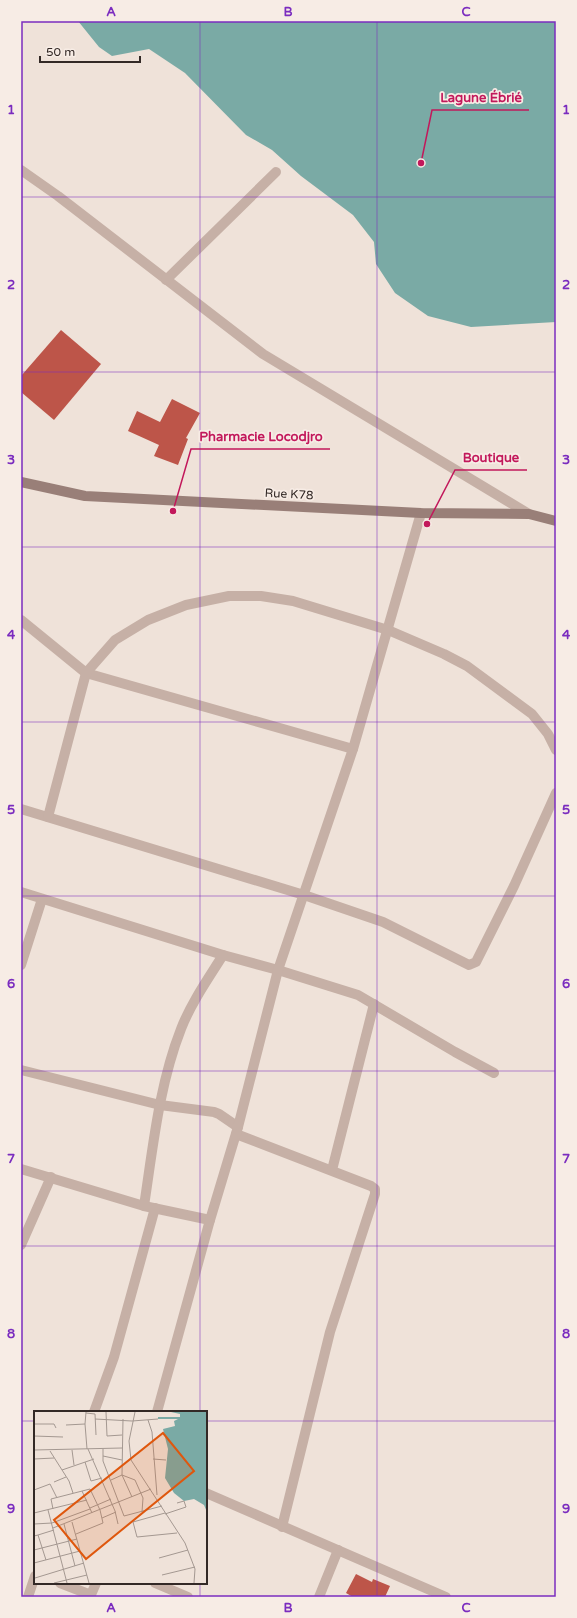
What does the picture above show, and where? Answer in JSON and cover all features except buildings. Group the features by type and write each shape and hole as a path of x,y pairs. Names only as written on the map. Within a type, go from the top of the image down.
{"street":[{"path":"21,170 58,196 263,354 528,514"},
{"path":"166,280 276,172"},
{"name":"Rue K78","path":"21,482 85,496 422,513 528,514 556,521"},
{"path":"157,1411 210,1220 237,1130 278,970 353,749 422,513"},
{"path":"48,817 86,673 115,640 148,620 186,605 229,596 262,596 292,600 388,630 444,654 467,666 532,714 548,734 556,750"},
{"path":"21,620 86,673 353,749"},
{"path":"21,809 304,895 383,922 469,965 476,962 514,886 556,793"},
{"path":"21,892 223,955 278,970 358,995 494,1073"},
{"path":"21,965 42,899"},
{"path":"144,1206 160,1105 173,1053 181,1028 196,999 223,955"},
{"path":"332,1170 374,1004"},
{"path":"21,1070 160,1105 214,1112 219,1114 237,1130 375,1189 375,1194 330,1332 282,1527"},
{"path":"21,1169 144,1206 210,1220"},
{"path":"21,1245 51,1177"},
{"path":"94,1411 114,1357 155,1208"},
{"path":"207,1494 446,1597"},
{"path":"319,1597 338,1550"},
{"path":"28,1597 34,1579"},
{"path":"62,1584 91,1596 96,1584"},
{"path":"157,1584 188,1597"}],"water":[{"path":"78,21 556,21 556,322 471,327 428,316 395,293 376,264 374,242 353,215 301,176 272,150 246,135 185,73 149,49 112,56 99,47"}],"place":[{"name":"Lagune Ébrié","path":"421,163"},
{"name":"Pharmacie Locodjro","path":"173,511"},
{"name":"Boutique","path":"427,524"}]}
